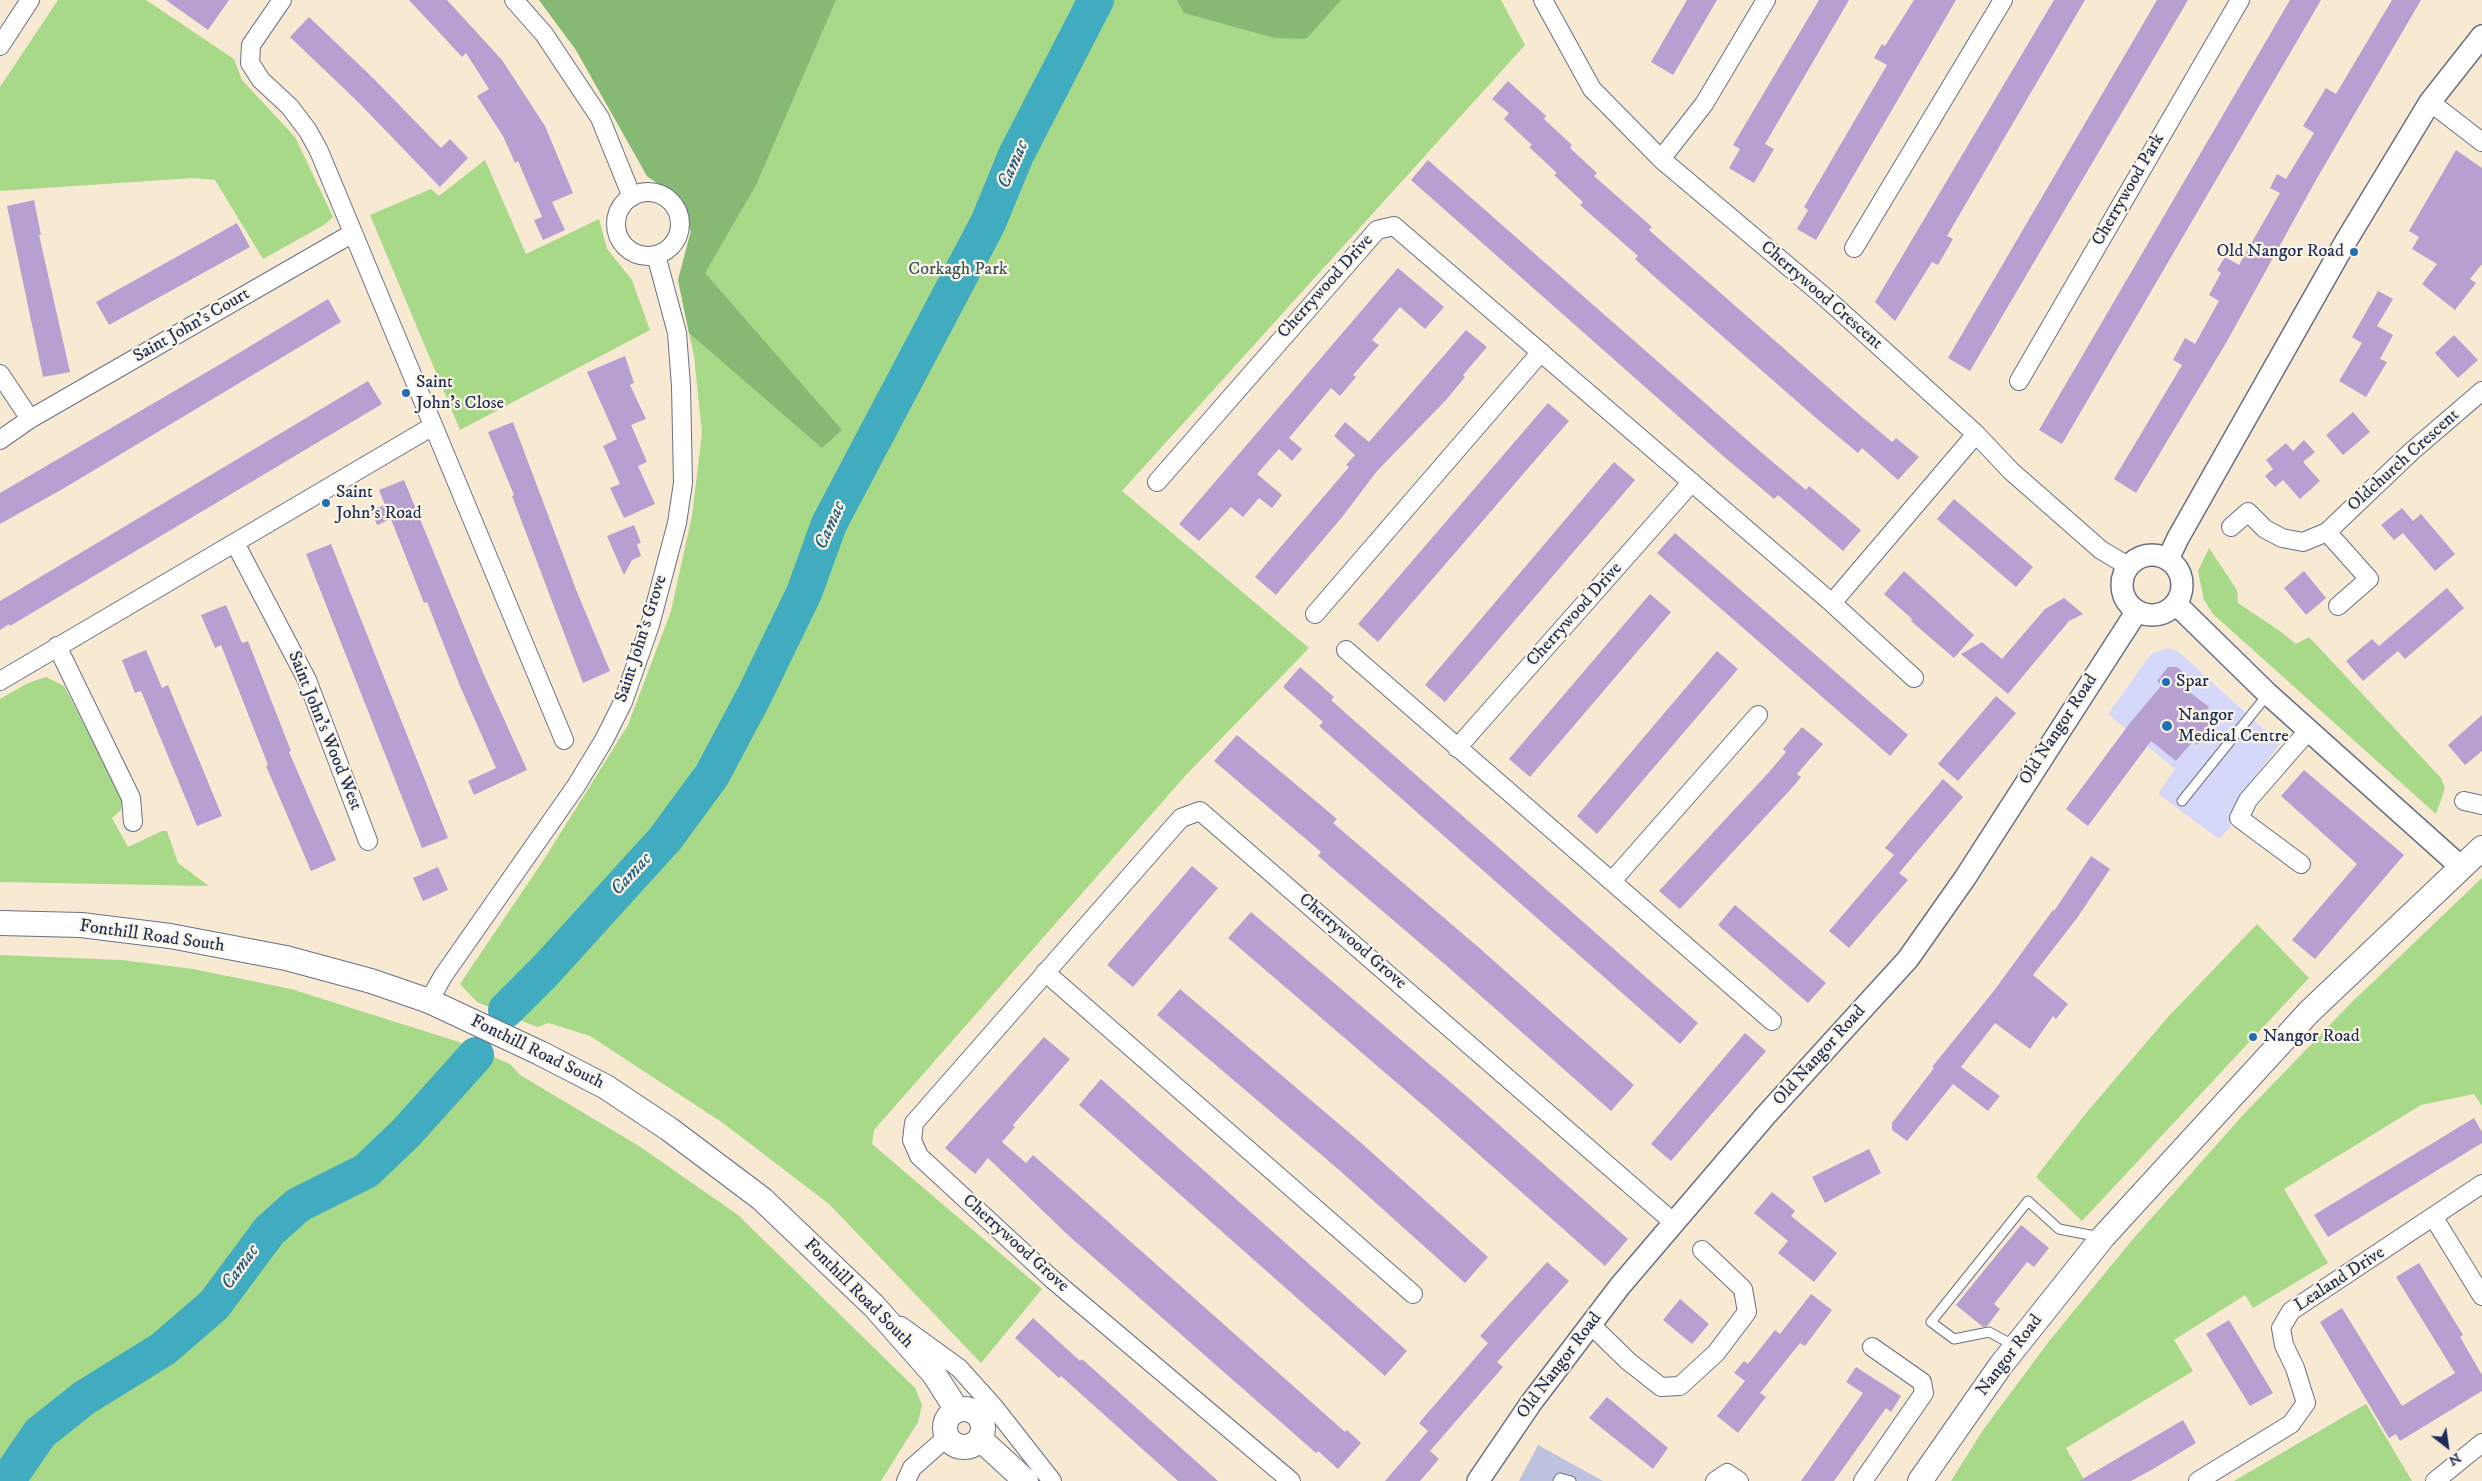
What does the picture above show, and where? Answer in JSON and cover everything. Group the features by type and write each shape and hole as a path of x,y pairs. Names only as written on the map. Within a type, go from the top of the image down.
{"main road":[{"name":"Nangor Road","path":"1920,1481 2015,1346 2103,1237 2309,1012 2482,848"},
{"name":"Fonthill Road South","path":"0,923 81,925 170,936 286,958 371,980 429,1001 509,1037 606,1087 669,1129 762,1199 874,1306 934,1374 957,1410"},
{"path":"968,1409 978,1415 983,1425 980,1439 972,1445 963,1447 954,1444 947,1437 946,1420 957,1410 968,1409"},
{"path":"980,1439 1026,1481"}],"street":[{"path":"0,46 30,0"},
{"path":"282,0 251,45 250,63 261,80 290,107 308,131 353,233 564,740"},
{"path":"514,0 544,34 600,118 632,197"},
{"name":"Cherrywood Crescent","path":"1542,0 1574,62 1592,89 1660,159 1827,299 1976,434 2011,471 2102,550 2128,566"},
{"path":"1660,159 1704,104 1766,0"},
{"path":"1854,248 2003,0"},
{"name":"Cherrywood Park","path":"2019,381 2240,0"},
{"path":"2168,559 2178,538 2333,265 2430,102 2482,36"},
{"path":"2430,102 2482,142"},
{"path":"647,193 657,194 670,202 679,215 679,230 674,244 656,255 636,254 628,249 618,232 619,212 632,197 647,193"},
{"name":"Cherrywood Drive","path":"1157,482 1377,230 1394,226 1832,603 1914,678"},
{"name":"Saint John's Court","path":"0,440 30,419 353,233"},
{"name":"Saint John's Grove","path":"429,1001 443,976 576,786 604,740 623,702 650,625 677,523 683,483 681,395 676,333 656,255"},
{"path":"1315,614 1541,352"},
{"path":"0,374 30,419"},
{"name":"Oldchurch Crescent","path":"2231,527 2248,512 2265,529 2282,538 2303,542 2326,532 2412,451 2482,391"},
{"path":"0,681 432,426"},
{"path":"1832,603 1976,434"},
{"name":"Cherrywood Drive","path":"1457,748 1692,482"},
{"path":"2326,532 2369,579 2338,606"},
{"name":"Saint John's Wood West","path":"235,543 307,680 368,841"},
{"path":"2153,555 2168,559 2178,569 2182,577 2180,596 2176,604 2160,615 2150,616 2137,611 2126,602 2122,593 2124,574 2128,566 2144,556 2153,555"},
{"path":"2176,604 2268,694 2460,867"},
{"name":"Old Nangor Road","path":"1478,1481 1531,1404 1590,1324 1673,1222 1766,1115 1908,958 1965,878 2137,611"},
{"path":"57,646 131,798 133,822"},
{"path":"1346,650 1772,1021"},
{"path":"1612,881 1758,715"},
{"path":"2301,864 2239,818 2248,800 2308,730"},
{"path":"2464,801 2482,805"},
{"name":"Cherrywood Grove","path":"1292,1481 1052,1278 919,1156 912,1140 914,1123 1181,818 1200,810 1673,1222"},
{"path":"1045,972 1413,1294"},
{"name":"Lealand Drive","path":"2198,1481 2291,1424 2306,1403 2295,1368 2284,1345 2281,1328 2290,1311 2434,1218 2482,1184"},
{"path":"2434,1218 2482,1296"},
{"path":"1590,1324 1628,1361 1661,1387 1680,1386 1716,1353 1747,1312 1743,1289 1702,1250"},
{"path":"874,1306 959,1368 994,1408 1052,1481"},
{"path":"1863,1481 1924,1393 1922,1382 1872,1347"},
{"path":"906,1481 912,1468 947,1437"},
{"path":"2435,1481 2482,1443"},
{"path":"1715,1481 1727,1473 1739,1481"}],"lane":[{"path":"2182,801 2268,694"},
{"path":"2015,1346 1989,1332 1954,1339 1931,1322 2028,1201 2059,1229 2103,1237"},
{"path":"1558,1481 1560,1478 1571,1481"}],"shaded area":[{"path":"2168,648 2179,652 2280,744 2236,801 2230,828 2219,839 2158,794 2175,769 2108,714 2151,654"},
{"path":"1538,1445 1603,1481 1519,1481"}],"green space":[{"path":"58,0 146,0 234,59 242,80 295,137 333,217 324,225 263,259 215,180 193,178 0,191 0,87"},
{"name":"Corkagh Park","path":"539,0 1501,0 1525,45 1122,491 1309,648 1186,775 874,1130 872,1144 1042,1289 981,1363 829,1204 723,1123 590,1036 549,1023 537,1027 477,1002 460,984 545,858 628,725 671,611 692,516 702,433 694,356 678,280 691,231 667,190 647,176 576,50"},
{"path":"539,0 836,0 756,185 705,273 842,430 822,448 689,333 678,280 691,231 667,190 647,176 576,50"},
{"path":"1177,0 1341,0 1306,39 1275,38 1184,13"},
{"path":"485,160 526,254 599,219 607,249 632,280 650,330 460,430 370,215 431,189 439,196"},
{"path":"2209,548 2237,590 2238,603 2296,644 2309,637 2441,778 2445,788 2436,814 2213,614 2204,600 2198,571"},
{"path":"46,677 64,686 123,798 121,810 112,818 128,847 162,831 167,831 178,863 209,886 0,882 0,699 28,683"},
{"path":"2482,878 2482,1106 2474,1094 2421,1105 2284,1189 2328,1263 2253,1308 2245,1295 2174,1340 2193,1371 2066,1448 2085,1481 1951,1481 1983,1430 2050,1340 2133,1239 2243,1115 2352,1002"},
{"path":"2257,924 2309,978 2082,1221 2036,1177 2087,1112 2168,1017"},
{"path":"0,955 122,960 193,969 291,989 459,1042 510,1064 520,1075 639,1146 738,1215 915,1388 922,1405 918,1422 881,1481 0,1481"},
{"path":"2366,1404 2412,1481 2234,1481 2345,1416"}],"building":[{"path":"166,0 229,0 208,30"},
{"path":"409,0 447,0 502,60 545,126 573,193 552,202 565,230 543,240 534,220 542,217 518,161 515,163 503,136 477,96 489,89 466,53 462,57"},
{"path":"1687,0 1717,0 1673,75 1651,62"},
{"path":"1819,0 1849,0 1765,144 1774,149 1754,183 1729,168 1740,149 1733,145"},
{"path":"1914,0 1956,0 1816,240 1797,229 1808,210 1804,207 1887,65 1874,58 1882,44 1885,46"},
{"path":"2054,0 2085,0 1947,236 1953,239 1938,265 1932,262 1895,321 1875,302"},
{"path":"2157,0 2188,0 1970,371 1948,358"},
{"path":"2290,0 2321,0 2062,444 2039,430"},
{"path":"2392,0 2421,0 2316,180 2226,343 2136,493 2114,479 2182,365 2173,360 2185,338 2195,344 2219,301 2209,295 2221,273 2217,270 2225,257 2239,265 2280,193 2270,188 2277,174 2286,179 2314,133 2303,126 2326,88 2336,94"},
{"path":"309,17 373,78 441,148 450,139 468,158 440,187 358,102 290,37"},
{"path":"1508,81 1546,116 1544,119 1572,145 1570,148 1597,173 1594,176 1652,227 1649,230 1855,411 1892,442 1896,438 1919,457 1898,480 1862,448 1858,453 1816,418 1657,279 1635,259 1638,256 1580,205 1583,202 1554,175 1557,173 1529,147 1532,145 1504,119 1509,113 1492,99"},
{"path":"2456,150 2482,168 2482,264 2470,279 2476,283 2455,310 2422,284 2437,264 2412,249 2419,237 2409,231"},
{"path":"1428,160 1762,453 1806,490 1809,486 1861,530 1843,551 1778,495 1774,499 1722,455 1411,180"},
{"path":"34,200 41,235 39,235 70,372 43,377 7,206"},
{"path":"237,223 250,247 109,325 96,302"},
{"path":"1398,268 1444,307 1425,329 1400,307 1372,340 1379,345 1353,375 1356,377 1340,396 1331,388 1289,438 1302,449 1292,461 1279,449 1257,474 1282,495 1272,508 1259,498 1243,517 1231,507 1199,541 1179,524"},
{"path":"2378,291 2393,299 2377,326 2393,335 2380,359 2387,362 2366,397 2339,381 2362,343 2352,337"},
{"path":"328,299 341,322 66,487 0,524 0,493"},
{"path":"1466,330 1487,347 1463,375 1465,377 1446,400 1377,471 1343,516 1276,595 1255,577 1349,467 1346,465 1355,455 1334,436 1345,422 1369,442"},
{"path":"2454,335 2478,360 2458,378 2435,353"},
{"path":"625,356 634,383 630,385 646,419 631,425 647,462 638,466 655,504 624,518 610,488 620,484 603,446 617,439 587,372"},
{"path":"368,381 382,404 10,626 9,624 0,630 0,601"},
{"path":"1548,403 1569,421 1378,642 1358,624"},
{"path":"2353,412 2370,432 2343,455 2326,435"},
{"path":"513,422 577,592 610,671 583,683 512,496 514,495 488,432"},
{"path":"2304,440 2315,452 2303,462 2320,481 2300,499 2283,480 2275,487 2265,476 2273,469 2266,460 2286,443 2293,451"},
{"path":"1614,462 1635,480 1445,702 1425,685"},
{"path":"404,480 484,675 527,770 474,795 468,781 496,768 460,686 427,602 424,603 391,519 377,525 371,510 385,505 379,490"},
{"path":"1954,499 2033,567 2016,587 1937,519"},
{"path":"2402,508 2413,521 2421,514 2455,554 2435,571 2403,533 2394,540 2381,525"},
{"path":"634,525 641,543 637,544 641,556 632,560 624,575 607,536"},
{"path":"1675,533 1908,735 1890,756 1657,553"},
{"path":"331,544 448,838 422,848 306,554"},
{"path":"1904,571 1974,635 1954,658 1911,621 1912,619 1884,594"},
{"path":"2304,571 2326,598 2306,615 2284,588"},
{"path":"2447,588 2464,608 2405,659 2398,651 2363,681 2346,661 2372,639 2379,646"},
{"path":"1650,594 1671,612 1530,777 1509,759"},
{"path":"2064,598 2083,614 2069,621 2008,694 1961,654 1982,642 2002,659 2045,609"},
{"path":"226,605 242,643 248,641 291,751 289,752 336,860 311,871 266,766 268,765 221,645 215,648 201,615"},
{"path":"146,650 162,688 168,685 222,816 197,826 141,691 135,693 122,660"},
{"path":"1717,651 1738,669 1597,834 1577,816"},
{"path":"1300,667 1334,697 1331,700 1698,1023 1680,1044 1319,726 1323,722 1283,687"},
{"path":"2168,667 2177,667 2194,681 2187,690 2209,707 2201,717 2212,725 2197,745 2193,741 2176,761 2151,741 2088,826 2066,809 2130,723 2162,685 2157,681"},
{"path":"1996,696 2016,713 1958,781 1938,764"},
{"path":"2482,715 2482,751 2465,765 2448,745"},
{"path":"1802,727 1823,744 1797,774 1801,777 1680,909 1659,891 1770,771 1786,752 1783,749"},
{"path":"1237,735 1337,819 1333,823 1477,946 1634,1085 1611,1111 1448,967 1318,856 1321,852 1214,761"},
{"path":"2304,770 2404,855 2315,959 2292,940 2357,864 2281,796"},
{"path":"1943,779 1963,797 1899,873 1908,880 1849,948 1829,931 1894,855 1885,848"},
{"path":"2091,856 2110,869 2077,918 2033,975 2068,1004 2056,1019 2053,1016 2030,1049 1995,1023 1961,1067 2000,1096 1988,1111 1953,1084 1907,1141 1892,1130 1892,1123 1934,1068 1932,1067 1993,992 2054,911"},
{"path":"1192,866 1218,888 1133,987 1107,965"},
{"path":"438,867 448,890 423,901 413,878"},
{"path":"1735,905 1826,983 1808,1003 1718,925"},
{"path":"1251,912 1463,1093 1628,1239 1605,1266 1432,1113 1228,938"},
{"path":"1180,989 1359,1141 1488,1257 1465,1283 1338,1169 1157,1015"},
{"path":"1745,1033 1766,1051 1671,1161 1651,1144"},
{"path":"1044,1037 1070,1059 1013,1125 1015,1127 1002,1142 1026,1163 1033,1155 1345,1432 1347,1430 1361,1443 1338,1469 1318,1451 1316,1453 1069,1236 988,1158 975,1174 945,1148"},
{"path":"1101,1079 1407,1351 1385,1376 1079,1105"},
{"path":"2474,1118 2482,1132 2482,1143 2328,1237 2314,1215"},
{"path":"1869,1149 1881,1173 1825,1203 1812,1177"},
{"path":"1772,1192 1795,1211 1791,1216 1837,1253 1814,1282 1778,1253 1788,1241 1754,1213"},
{"path":"2021,1225 2049,1248 2034,1267 2027,1262 1994,1304 2000,1309 1987,1326 1983,1327 1956,1305"},
{"path":"1547,1262 1569,1281 1497,1362 1503,1367 1430,1451 1439,1459 1420,1481 1385,1481 1428,1431 1419,1423 1488,1343 1480,1336"},
{"path":"2419,1263 2463,1335 2460,1337 2482,1375 2482,1391 2400,1441 2396,1434 2389,1438 2320,1322 2342,1308 2402,1406 2455,1373 2396,1277"},
{"path":"1811,1294 1832,1310 1805,1346 1800,1343 1760,1393 1766,1397 1738,1433 1717,1416 1745,1381 1734,1373 1744,1361 1748,1364 1775,1330 1780,1334"},
{"path":"1680,1299 1709,1324 1692,1344 1663,1320"},
{"path":"1033,1318 1080,1361 1082,1359 1218,1481 1178,1481 1061,1376 1059,1378 1015,1338"},
{"path":"2229,1320 2273,1393 2250,1406 2206,1334"},
{"path":"1856,1367 1901,1396 1891,1412 1886,1408 1834,1481 1801,1481 1863,1393 1846,1382"},
{"path":"1607,1397 1668,1448 1653,1469 1589,1418"},
{"path":"2183,1420 2196,1443 2153,1469 2131,1481 2079,1481"}],"waterway":[{"name":"Camac","path":"506,1010 546,970 665,839 712,775 754,696 804,593 829,524 988,223 1016,155 1096,0"},
{"name":"Camac","path":"7,1481 40,1433 84,1398 163,1349 214,1305 269,1231 298,1205 366,1171 406,1133 476,1055"}],"place":[{"name":"Old Nangor Road","path":"2354,252"},
{"name":"Saint John's Close","path":"406,393"},
{"name":"Saint John's Road","path":"326,503"},
{"name":"Spar","path":"2166,682"},
{"name":"Nangor Medical Centre","path":"2167,726"},
{"name":"Nangor Road","path":"2253,1037"}]}
